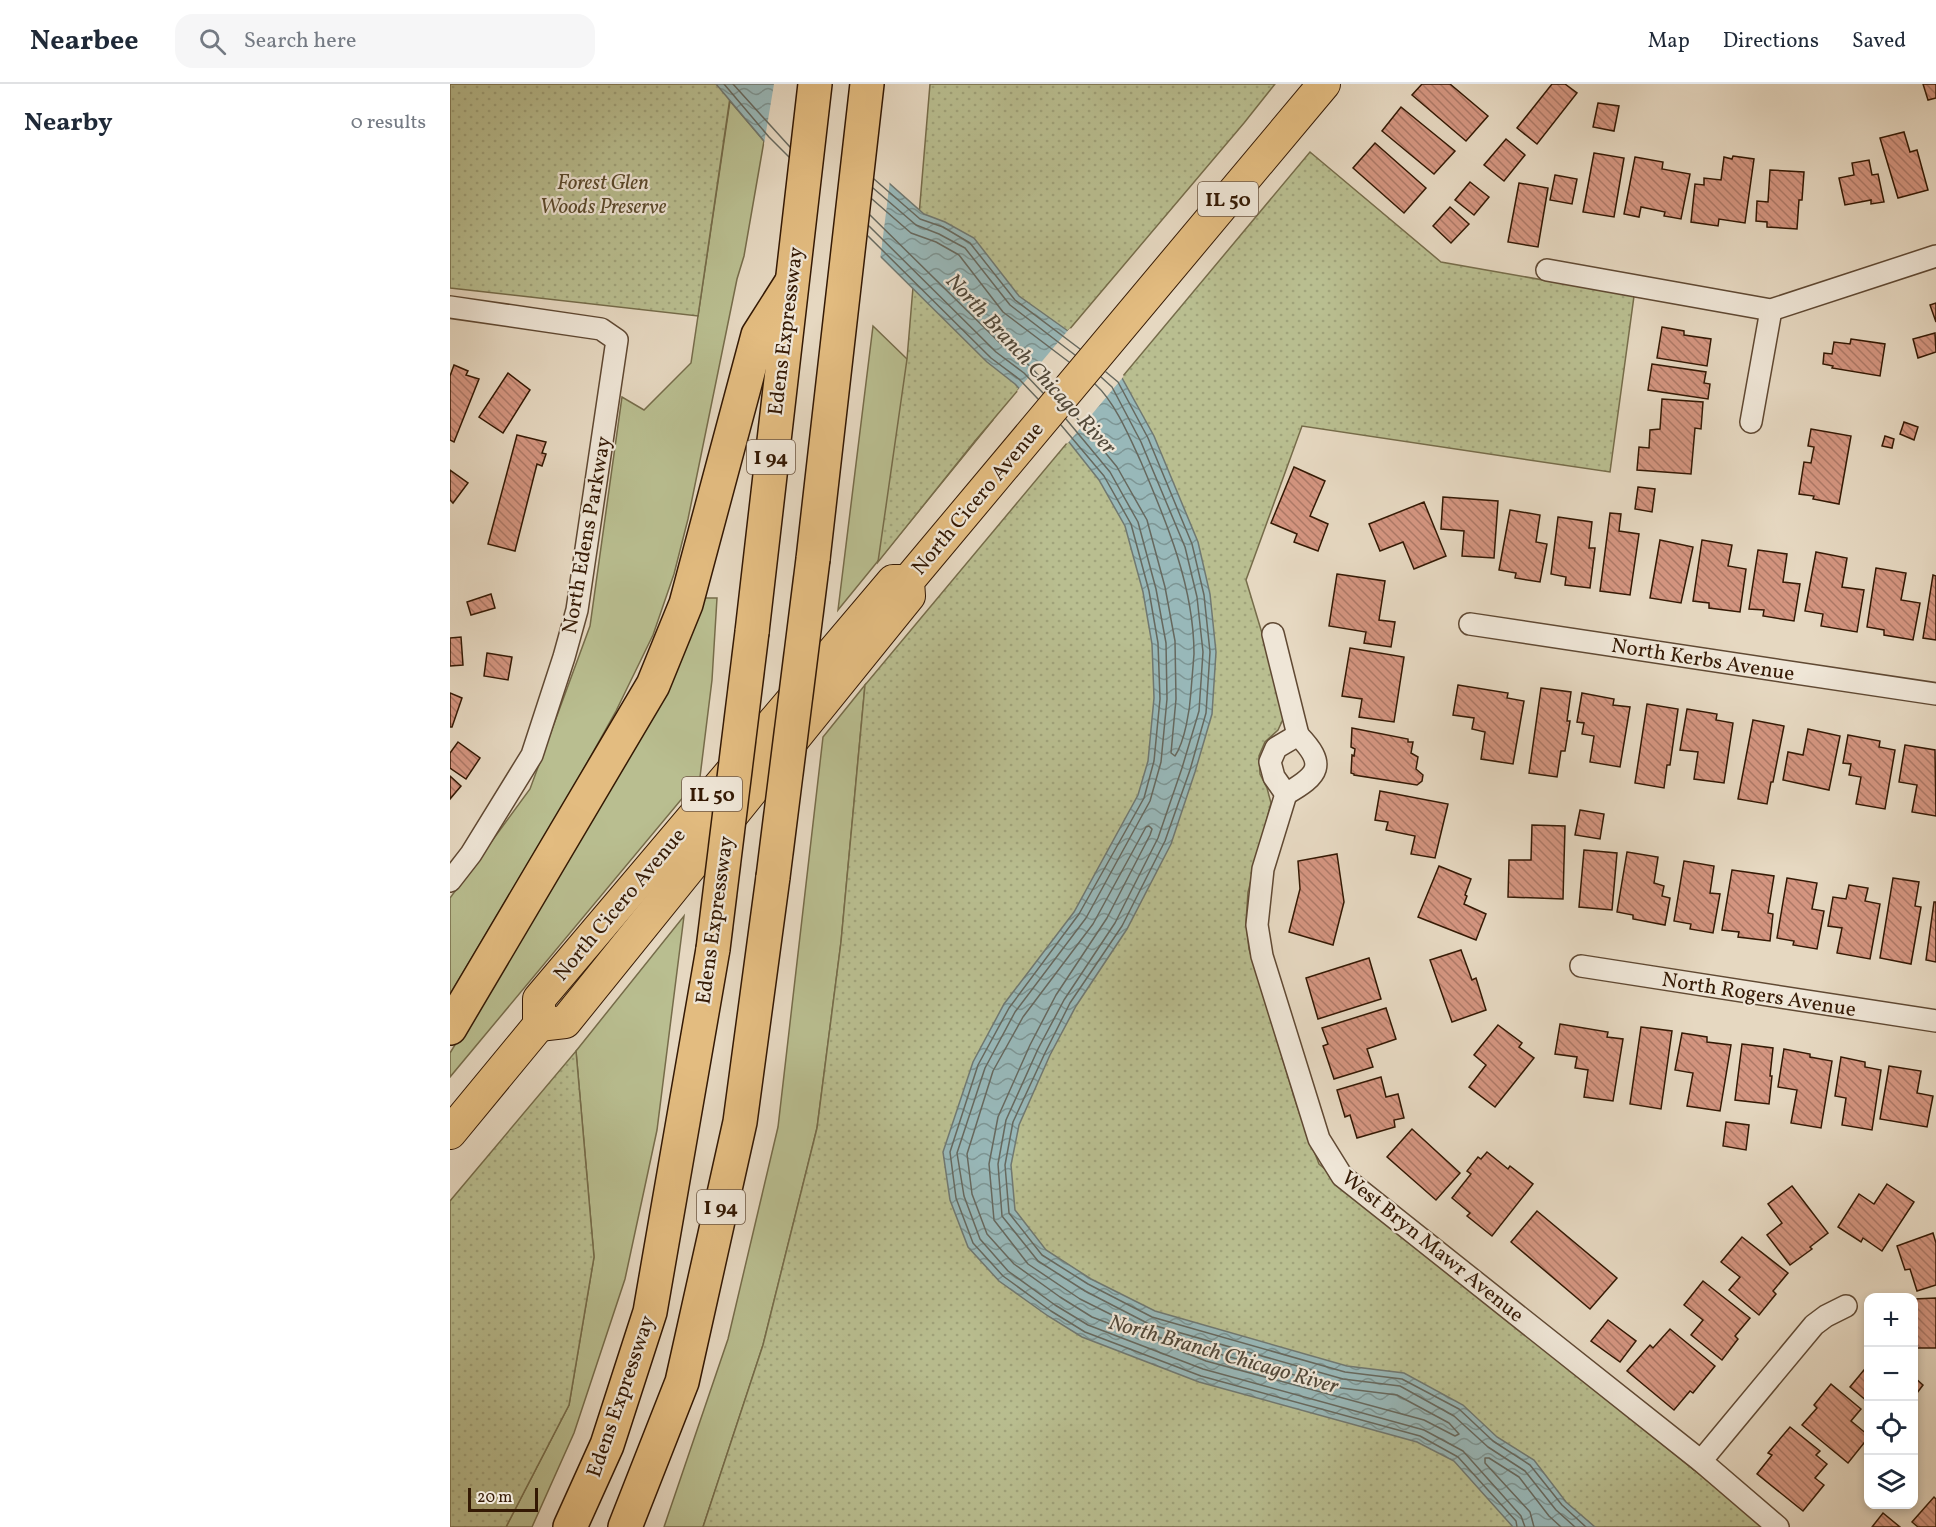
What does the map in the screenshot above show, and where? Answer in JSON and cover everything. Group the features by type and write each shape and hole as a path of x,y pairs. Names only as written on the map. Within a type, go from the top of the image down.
{"highway":[{"name":"Edens Expressway","path":"570,1527 607,1445 650,1312 713,949 815,84"},
{"name":"I 94","path":"625,1527 682,1382 740,1122 813,559 867,84"},
{"path":"450,1028 653,685 686,604 758,335 791,283"}],"main road":[{"name":"North Cicero Avenue","path":"450,1133 539,1025 566,1022 909,596 908,581 1324,84"}],"street":[{"path":"1547,270 1771,310 1936,256"},
{"name":"North Edens Parkway","path":"450,308 601,329 617,340 577,610 564,657 532,755 471,854 450,881"},
{"path":"1751,422 1771,310"},
{"name":"North Kerbs Avenue","path":"1470,624 1936,694"},
{"path":"1273,634 1298,735 1314,755 1315,769 1308,781 1286,794 1274,777 1270,762 1276,747 1298,735"},
{"name":"West Bryn Mawr Avenue","path":"1286,794 1263,868 1257,926 1262,956 1319,1139 1342,1176 1701,1461 1778,1527"},
{"name":"North Rogers Avenue","path":"1581,966 1936,1022"},
{"path":"1701,1461 1814,1324 1846,1306"}],"green space":[{"name":"Forest Glen Woods Preserve","path":"450,84 732,84 698,316 450,288"},
{"path":"930,84 1275,84 975,441 878,562 907,359"},
{"path":"730,101 764,141 744,256 737,279 688,519 674,574 653,635 616,711 568,797 450,994 450,898 530,789 590,626 622,397 644,410 691,363"},
{"path":"1310,152 1441,262 1634,296 1610,472 1302,426 1246,580 1283,703 1284,717 1278,730 1265,742 1259,756 1260,774 1271,803 1248,892 1246,922 1249,949 1297,1106 1319,1164 1764,1527 703,1527 763,1345 817,1128 841,942 865,685"},
{"path":"873,326 907,359 993,420 838,610"},
{"path":"702,598 717,598 712,680 700,777 450,1077 450,1053 590,824 686,640"},
{"path":"865,685 841,942 817,1128 763,1345 703,1527 664,1527 728,1339 778,1127 823,737"},
{"path":"684,916 657,1130 625,1279 574,1433 532,1527 506,1527 569,1405 594,1257 576,1051"},
{"path":"576,1051 594,1257 569,1405 506,1527 450,1527 450,1201"}],"water":[{"name":"North Branch Chicago River","path":"716,84 777,84 924,214 945,222 974,238 1019,296 1068,331 1122,378 1154,436 1198,542 1210,594 1216,652 1212,714 1171,844 1127,929 1076,1006 1050,1055 1019,1125 1011,1165 1015,1210 1046,1250 1091,1279 1155,1311 1347,1366 1404,1373 1463,1405 1497,1437 1534,1460 1566,1502 1595,1527 1513,1527 1454,1461 1417,1442 1199,1382 1082,1337 999,1281 968,1247 950,1200 943,1152 973,1062 1004,1004 1074,912 1138,795 1148,761 1154,698 1152,644 1143,592 1125,526 1099,480 1069,442 1015,384 987,362 764,141"}],"pier":[{"path":"774,84 782,84 890,180 880,261 764,144"},
{"path":"1070,328 1124,376 1067,444 1017,391"}],"building":[{"path":"1422,84 1450,84 1488,116 1466,141 1412,95"},
{"path":"1552,84 1565,84 1577,93 1537,144 1517,128"},
{"path":"1923,84 1936,84 1936,98 1928,100"},
{"path":"1598,103 1619,106 1614,131 1593,127"},
{"path":"1401,107 1455,151 1434,174 1382,131"},
{"path":"1904,132 1910,152 1917,150 1928,190 1898,198 1880,138"},
{"path":"1506,139 1525,155 1504,181 1484,165"},
{"path":"1375,143 1426,188 1404,213 1353,168"},
{"path":"1594,153 1624,158 1614,217 1583,212"},
{"path":"1733,156 1754,159 1745,223 1719,219 1718,226 1691,222 1695,184 1704,185 1704,178 1721,180 1724,157 1732,159"},
{"path":"1635,157 1663,162 1662,169 1690,174 1681,219 1664,216 1665,212 1641,207 1639,217 1624,214"},
{"path":"1869,160 1872,175 1878,174 1884,202 1871,204 1871,200 1845,205 1839,178 1854,175 1852,163"},
{"path":"1770,170 1804,172 1797,229 1767,227 1767,222 1756,221 1757,201 1768,202"},
{"path":"1555,175 1577,179 1572,204 1550,200"},
{"path":"1470,182 1489,197 1474,215 1455,200"},
{"path":"1519,183 1548,188 1538,247 1508,242"},
{"path":"1450,207 1469,224 1451,243 1433,226"},
{"path":"1936,303 1936,322 1930,305"},
{"path":"1662,327 1684,331 1684,335 1711,339 1707,366 1657,358"},
{"path":"1935,333 1936,352 1918,358 1913,339"},
{"path":"1851,339 1885,344 1880,376 1832,368 1833,366 1823,364 1824,353 1832,354 1834,342 1850,344"},
{"path":"1652,364 1706,372 1704,383 1710,384 1708,399 1648,390"},
{"path":"454,365 468,371 466,375 479,379 454,442 450,440 450,376"},
{"path":"508,373 530,390 503,433 479,417"},
{"path":"1662,399 1703,402 1701,429 1695,428 1691,474 1637,470 1639,447 1649,448 1650,430 1660,429"},
{"path":"1904,422 1918,427 1914,440 1900,434"},
{"path":"1811,429 1851,436 1839,504 1799,494 1804,462 1811,463 1814,447 1808,446"},
{"path":"517,435 546,442 542,453 546,454 542,466 537,464 515,551 488,544"},
{"path":"1885,436 1894,439 1892,448 1882,446"},
{"path":"1294,467 1325,481 1310,516 1328,524 1318,551 1294,542 1297,534 1271,523"},
{"path":"450,470 468,483 453,503 450,500"},
{"path":"1638,487 1655,489 1652,512 1635,509"},
{"path":"1443,497 1498,501 1494,558 1462,556 1464,531 1441,529"},
{"path":"1424,502 1446,556 1414,569 1403,542 1380,551 1369,524"},
{"path":"1510,510 1540,515 1536,542 1547,544 1540,582 1515,578 1516,573 1499,570"},
{"path":"1610,513 1621,514 1619,531 1639,534 1630,595 1600,591"},
{"path":"1558,517 1592,522 1589,548 1595,548 1590,588 1565,585 1566,577 1551,574"},
{"path":"1660,540 1693,547 1681,603 1650,598"},
{"path":"1702,540 1732,545 1728,566 1746,569 1740,612 1709,608 1709,603 1693,601"},
{"path":"1758,550 1787,554 1783,582 1800,584 1794,621 1763,616 1764,610 1749,609"},
{"path":"1816,552 1847,558 1842,587 1864,590 1857,632 1821,626 1823,614 1805,611"},
{"path":"1876,568 1906,573 1901,600 1920,603 1913,640 1884,635 1884,630 1867,627"},
{"path":"1337,574 1385,581 1379,620 1395,622 1391,647 1364,643 1366,632 1329,626"},
{"path":"1933,575 1936,576 1936,640 1923,638"},
{"path":"491,594 495,608 471,615 467,602"},
{"path":"461,637 463,665 450,666 450,638"},
{"path":"1350,648 1404,657 1394,722 1359,717 1362,699 1342,696"},
{"path":"487,653 512,657 508,680 484,676"},
{"path":"1458,685 1508,693 1507,698 1524,701 1513,764 1481,759 1485,732 1472,729 1474,718 1453,715"},
{"path":"1541,688 1571,692 1567,721 1570,721 1565,751 1561,751 1557,777 1529,773"},
{"path":"450,693 462,698 452,727 450,727"},
{"path":"1582,693 1614,699 1613,705 1630,707 1620,767 1590,762 1594,736 1582,734 1584,723 1577,722"},
{"path":"1647,704 1678,709 1670,765 1667,765 1664,788 1635,783"},
{"path":"1687,709 1717,714 1716,720 1733,723 1724,783 1694,779 1698,752 1680,750"},
{"path":"1753,720 1784,726 1767,804 1738,799"},
{"path":"1352,728 1408,739 1408,742 1413,742 1411,753 1418,757 1416,769 1423,775 1422,781 1417,785 1351,773 1352,755 1354,756 1355,749 1351,747"},
{"path":"1808,729 1840,736 1829,790 1783,780 1788,752 1803,755"},
{"path":"1848,735 1880,741 1879,747 1895,750 1885,809 1856,804 1861,777 1849,775 1851,764 1843,763"},
{"path":"458,742 480,758 466,779 450,768 450,753"},
{"path":"1905,745 1935,750 1936,816 1912,812 1917,785 1899,782"},
{"path":"450,776 461,786 450,799"},
{"path":"1380,791 1448,804 1435,858 1411,854 1415,836 1386,830 1388,822 1375,820"},
{"path":"1580,810 1604,814 1600,839 1575,835"},
{"path":"1532,825 1565,826 1563,899 1508,897 1509,860 1531,860"},
{"path":"1584,850 1617,853 1612,910 1579,907"},
{"path":"1627,852 1658,857 1654,883 1664,886 1662,896 1670,898 1665,925 1633,919 1633,915 1617,912"},
{"path":"1337,854 1344,902 1333,945 1289,932 1300,889 1298,861"},
{"path":"1684,861 1714,866 1710,893 1720,894 1713,933 1690,929 1691,924 1674,921"},
{"path":"1439,866 1471,879 1464,904 1486,914 1476,940 1418,917"},
{"path":"1732,870 1774,876 1768,913 1773,914 1770,941 1738,937 1739,932 1722,930"},
{"path":"1787,878 1817,883 1812,909 1824,911 1817,949 1793,945 1794,941 1777,938"},
{"path":"1893,878 1919,882 1915,906 1921,907 1911,964 1880,958"},
{"path":"1849,885 1868,888 1865,901 1880,904 1870,959 1837,953 1842,928 1828,926 1833,897 1846,899"},
{"path":"1934,902 1936,902 1936,962 1926,960"},
{"path":"1461,950 1472,980 1476,978 1486,1010 1452,1022 1430,960"},
{"path":"1369,958 1381,999 1318,1019 1306,978"},
{"path":"1386,1008 1396,1039 1367,1049 1373,1067 1334,1079 1323,1046 1328,1044 1322,1028"},
{"path":"1560,1024 1608,1032 1607,1037 1623,1039 1613,1101 1584,1097 1588,1070 1575,1068 1577,1057 1555,1054"},
{"path":"1498,1025 1522,1043 1519,1047 1534,1058 1495,1107 1469,1087 1486,1065 1474,1055"},
{"path":"1641,1027 1672,1031 1661,1109 1630,1104"},
{"path":"1682,1033 1707,1037 1707,1042 1731,1045 1720,1111 1687,1106 1693,1073 1675,1070"},
{"path":"1742,1044 1773,1048 1769,1104 1735,1100"},
{"path":"1784,1049 1832,1061 1821,1128 1791,1123 1797,1090 1778,1087"},
{"path":"1841,1057 1865,1062 1865,1067 1881,1070 1872,1130 1842,1125 1846,1098 1835,1096"},
{"path":"1889,1066 1921,1071 1917,1093 1933,1096 1927,1127 1880,1119"},
{"path":"1381,1077 1386,1097 1398,1094 1404,1118 1394,1120 1395,1127 1357,1138 1350,1115 1345,1117 1337,1090"},
{"path":"1726,1122 1749,1125 1746,1150 1723,1146"},
{"path":"1412,1129 1460,1173 1436,1200 1387,1157"},
{"path":"1487,1152 1508,1169 1510,1166 1533,1184 1492,1236 1467,1216 1470,1213 1452,1198 1471,1174 1467,1171 1478,1157 1481,1159"},
{"path":"1887,1184 1914,1202 1882,1251 1863,1238 1861,1242 1838,1227 1859,1194 1874,1204"},
{"path":"1792,1186 1828,1233 1810,1247 1812,1249 1790,1265 1767,1235 1782,1223 1768,1204"},
{"path":"1537,1211 1617,1278 1590,1309 1511,1242"},
{"path":"1933,1233 1936,1243 1936,1285 1917,1291 1910,1269 1905,1270 1897,1246"},
{"path":"1742,1237 1788,1273 1773,1291 1776,1294 1759,1315 1729,1290 1740,1277 1721,1262"},
{"path":"1703,1281 1750,1318 1735,1336 1738,1339 1722,1360 1691,1335 1703,1320 1684,1305"},
{"path":"1936,1298 1936,1348 1918,1348 1918,1299"},
{"path":"1608,1320 1636,1341 1620,1362 1591,1341"},
{"path":"1670,1329 1715,1366 1693,1393 1690,1391 1674,1410 1627,1371 1650,1345 1653,1348"},
{"path":"1864,1370 1864,1399 1850,1387"},
{"path":"1918,1381 1923,1385 1918,1392"},
{"path":"1831,1384 1861,1409 1851,1421 1864,1432 1864,1443 1848,1463 1802,1425 1817,1408 1814,1405"},
{"path":"1790,1427 1820,1451 1816,1455 1827,1464 1815,1478 1824,1485 1803,1511 1757,1474 1772,1455 1768,1453"},
{"path":"1934,1497 1936,1499 1936,1527 1918,1527 1912,1522"},
{"path":"1883,1513 1900,1527 1872,1527"}]}
